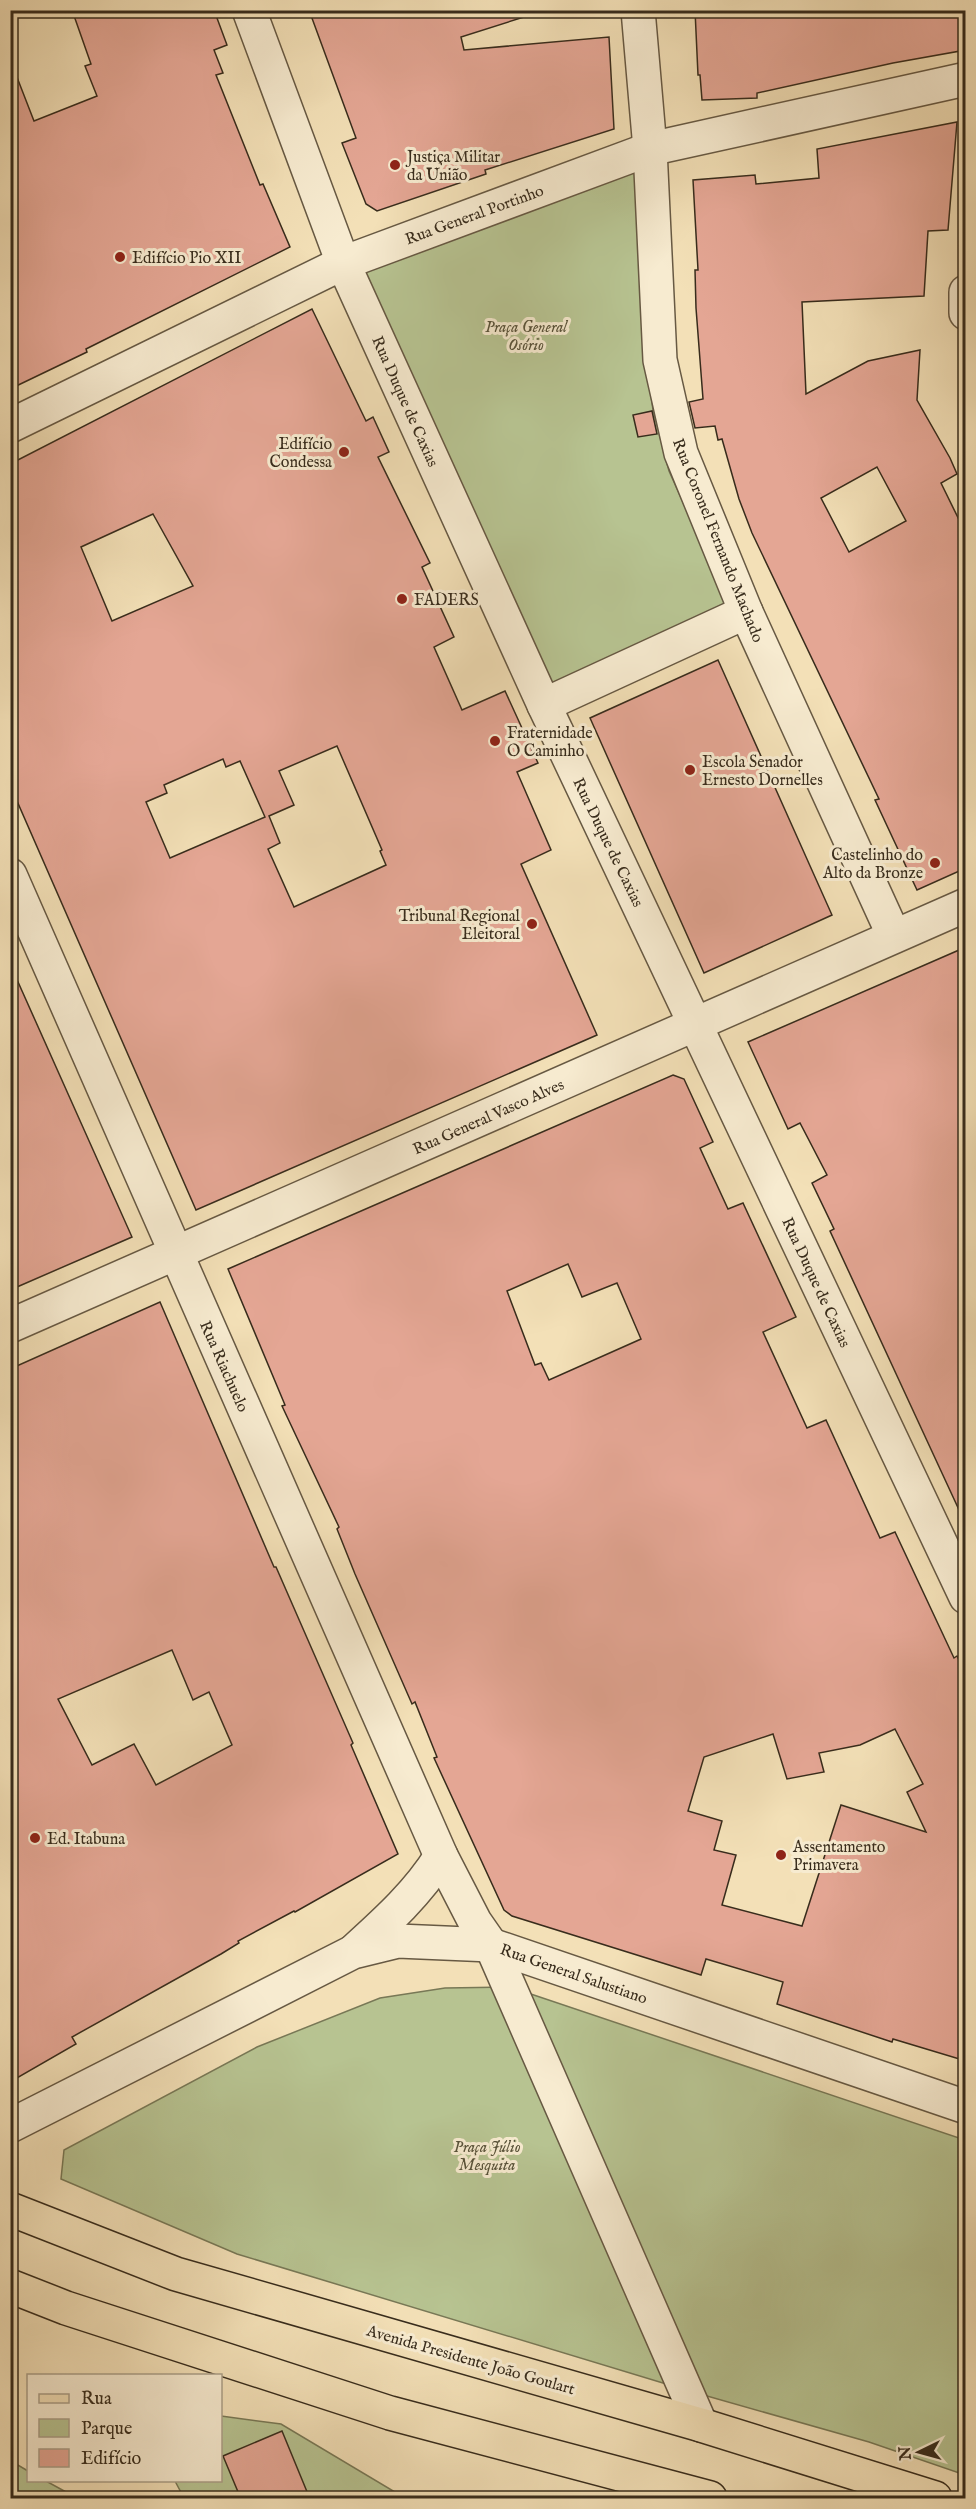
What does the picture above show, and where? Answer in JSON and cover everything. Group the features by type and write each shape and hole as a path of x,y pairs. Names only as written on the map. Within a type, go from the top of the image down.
{"main road":[{"name":"Avenida Presidente João Goulart","path":"10,2210 176,2274 701,2425 935,2499"},
{"path":"10,2286 77,2312 390,2413 710,2499"}],"street":[{"name":"Rua Duque de Caxias","path":"249,10 343,263 544,705 966,1597"},
{"name":"Rua Coronel Fernando Machado","path":"638,10 650,149 660,360 681,453 746,612 894,936"},
{"name":"Rua General Portinho","path":"10,426 343,263 650,149 966,79"},
{"path":"966,292 966,313"},
{"path":"544,705 746,612"},
{"name":"Rua Riachuelo","path":"10,875 441,1856 475,1922 491,1945"},
{"name":"Rua General Vasco Alves","path":"10,1326 966,905"},
{"path":"353,1952 389,1920 425,1883 441,1856"},
{"name":"Rua General Salustiano","path":"19,2122 353,1952 398,1941 491,1945 966,2107"},
{"path":"491,1945 701,2425"}],"green space":[{"name":"Praça General Osório","path":"635,169 646,356 653,410 669,471 729,604 554,688 363,268"},
{"name":"Praça Júlio Mesquita","path":"510,1987 965,2140 965,2475 869,2442 686,2390 237,2254 61,2179 64,2150 257,2047 380,1998 445,1988"},
{"path":"222,2416 281,2424 405,2498 184,2498 176,2482 222,2482"},
{"path":"11,2461 27,2470 27,2482 48,2482 77,2498 11,2498"}],"building":[{"path":"72,10 214,10 227,45 214,50 223,73 216,75 260,185 263,184 290,247 86,349 87,352 10,389 10,67 13,67 34,121 97,96 85,66 91,64"},
{"path":"309,10 523,10 524,17 461,37 464,50 609,37 614,129 485,170 486,174 377,211 366,204 342,143 356,138"},
{"path":"695,10 963,10 960,51 893,63 757,93 757,98 702,100 700,75 698,75"},
{"path":"957,122 948,230 928,231 924,296 802,302 806,394 868,361 920,350 917,400 957,474 941,483 966,534 966,868 917,890 875,800 879,799 752,533 739,499 722,439 718,440 715,426 695,428 689,402 703,399 696,308 695,270 698,270 693,180 755,175 756,184 819,178 817,149","holes":["877,467 906,521 849,552 821,498"]},
{"path":"312,309 366,421 373,417 389,452 378,457 430,563 422,567 454,637 434,647 462,710 505,691 538,763 517,772 551,850 521,864 597,1035 196,1210 10,785 10,464","holes":["153,514 193,586 112,621 81,547","337,746 382,850 380,851 386,865 294,907 268,849 280,843 269,816 294,805 279,771","223,759 226,767 240,761 265,817 170,858 146,802 167,793 164,785"]},
{"path":"652,411 657,434 638,437 633,415"},
{"name":"Escola Senador Ernesto Dornelles","path":"718,660 832,915 704,973 590,718"},
{"path":"966,947 966,1525 830,1231 834,1229 812,1183 827,1175 800,1123 788,1129 748,1042"},
{"path":"10,964 132,1237 10,1290"},
{"path":"673,1075 684,1079 713,1142 700,1148 728,1209 743,1203 796,1317 763,1332 807,1428 826,1420 880,1538 895,1532 954,1658 957,1656 966,1674 966,2061 893,2039 892,2042 777,2004 783,1982 706,1959 701,1975 512,1916 504,1910 434,1758 437,1757 415,1702 412,1704 355,1574 337,1529 339,1527 282,1406 285,1405 228,1269","holes":["568,1264 582,1297 617,1283 641,1339 549,1380 541,1363 535,1365 507,1291","895,1729 923,1784 907,1792 926,1832 841,1805 802,1926 722,1905 736,1855 714,1850 722,1821 688,1811 704,1757 773,1734 787,1779 824,1772 819,1753 860,1745"]},
{"path":"160,1302 274,1567 276,1567 353,1743 351,1745 398,1854 238,1941 239,1943 221,1954 72,2037 76,2044 10,2082 10,1369","holes":["172,1650 193,1700 209,1692 232,1745 156,1785 134,1744 92,1765 58,1699"]},
{"path":"282,2431 310,2499 241,2499 223,2456"}],"place":[{"name":"Justiça Militar da União","path":"395,165"},
{"name":"Edifício Pio XII","path":"120,257"},
{"name":"Edifício Condessa","path":"344,452"},
{"name":"FADERS","path":"402,599"},
{"name":"Fraternidade O Caminho","path":"495,741"},
{"name":"Escola Senador Ernesto Dornelles","path":"690,770"},
{"name":"Castelinho do Alto da Bronze","path":"935,863"},
{"name":"Tribunal Regional Eleitoral","path":"532,924"},
{"name":"Ed. Itabuna","path":"35,1838"},
{"name":"Assentamento Primavera","path":"781,1855"}]}
